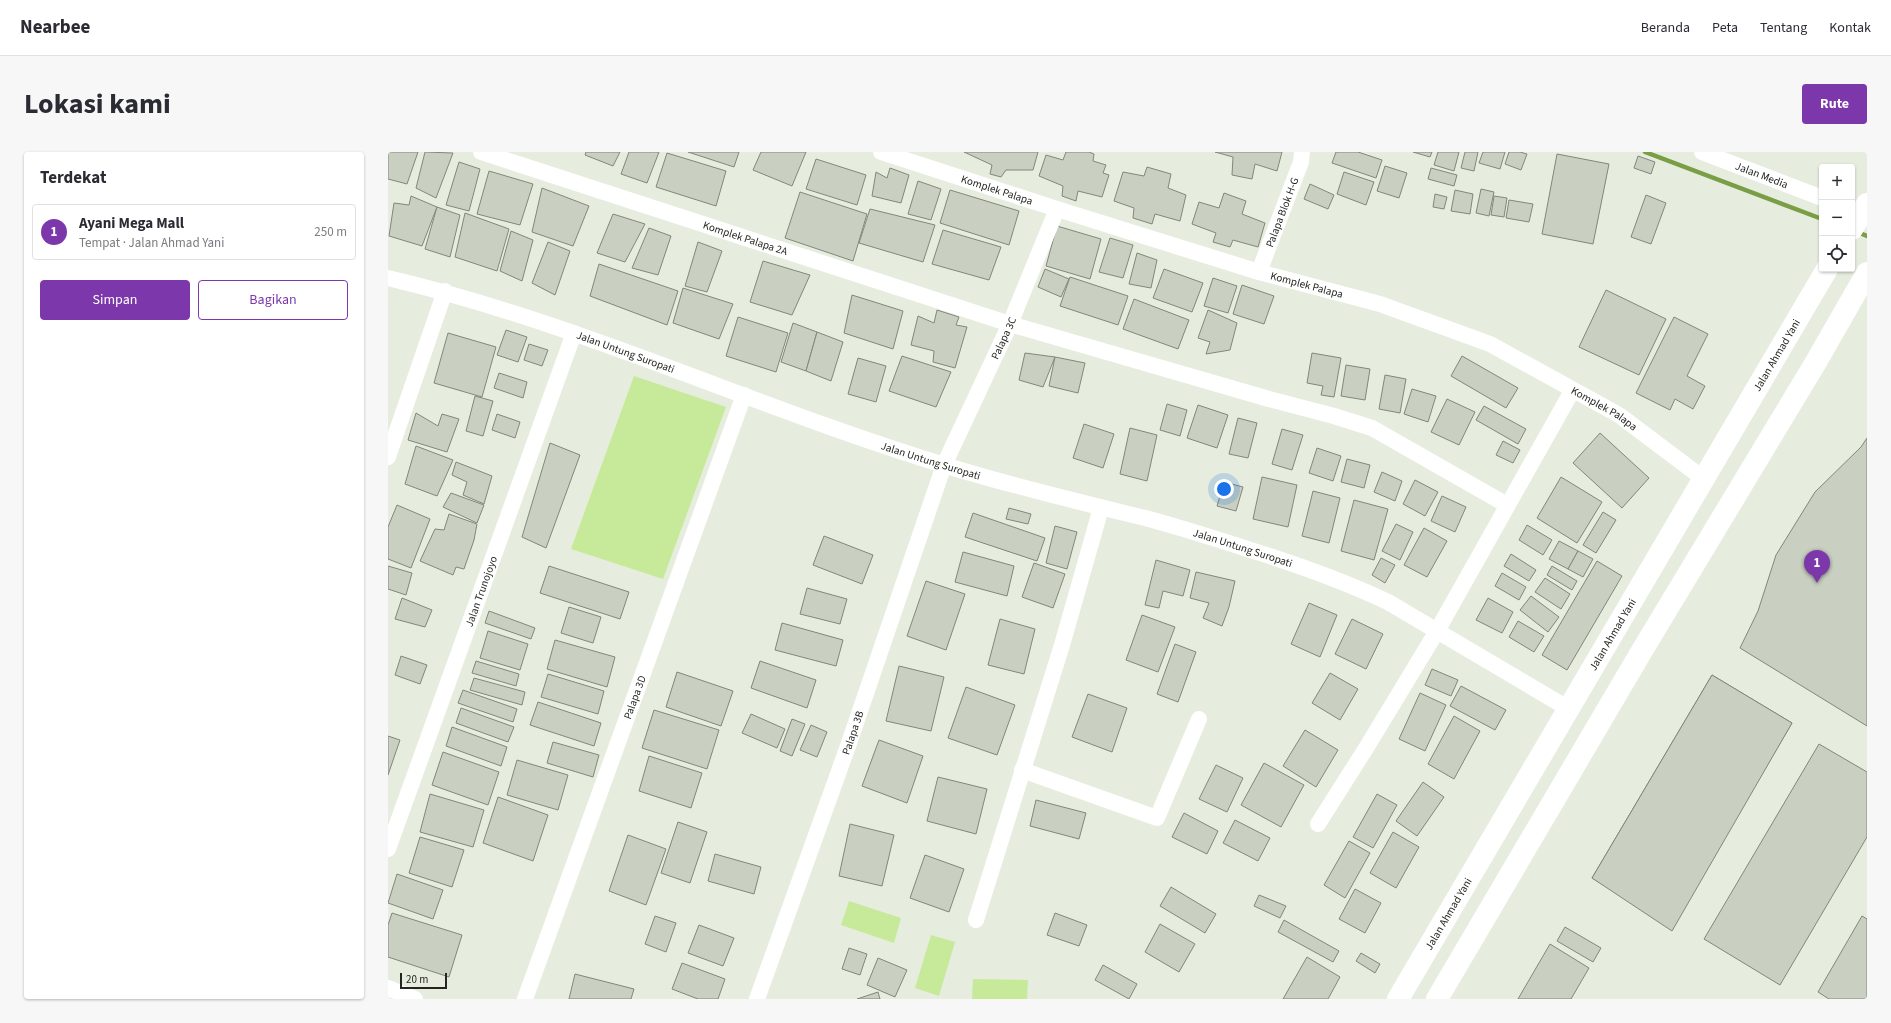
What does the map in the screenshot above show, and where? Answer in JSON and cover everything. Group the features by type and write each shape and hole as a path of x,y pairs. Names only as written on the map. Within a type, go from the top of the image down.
{"highway":[{"name":"Jalan Ahmad Yani","path":"1398,999 1825,272"},
{"path":"1437,999 1640,654 1812,369 1867,273"}],"street":[{"name":"Komplek Palapa 2A","path":"481,152 1010,324 1372,428 1507,505"},
{"name":"Komplek Palapa","path":"881,152 1259,272 1380,304 1490,344 1619,415 1704,479"},
{"name":"Palapa Blok H-G","path":"1259,272 1301,162 1303,152"},
{"name":"Jalan Media","path":"1702,152 1819,197"},
{"name":"Palapa 3C","path":"944,465 1010,324 1057,209"},
{"name":"Jalan Untung Suropati","path":"388,278 445,291 574,333 744,395 944,465 1100,508 1150,519 1203,534 1321,573 1361,589 1388,602 1569,709"},
{"path":"388,457 445,291"},
{"name":"Jalan Trunojoyo","path":"388,849 574,333"},
{"path":"1318,824 1437,631 1572,390"},
{"name":"Palapa 3D","path":"524,999 744,395"},
{"name":"Palapa 3B","path":"757,999 848,746 944,465"},
{"path":"976,920 1062,646 1100,508"},
{"path":"1022,770 1157,818 1199,720"},
{"path":"388,988 415,999"}],"green space":[{"path":"634,376 726,407 663,579 571,549"},
{"path":"849,901 901,918 894,943 841,925"},
{"path":"931,935 955,942 939,996 915,988"},
{"path":"973,979 1028,980 1027,999 972,999"}],"building":[{"path":"388,152 418,152 407,184 388,179"},
{"path":"425,152 453,153 436,198 416,188"},
{"path":"586,152 620,152 613,166 585,155"},
{"path":"629,152 659,152 647,183 621,174"},
{"path":"688,152 739,152 734,167"},
{"path":"761,152 806,152 792,186 753,170"},
{"path":"964,152 1038,152 1033,170 1006,170 1001,177 990,174 992,165"},
{"path":"1066,152 1089,152 1094,154 1093,161 1106,165 1103,173 1109,175 1102,197 1078,191 1076,201 1062,196 1063,186 1039,176 1046,155 1063,160"},
{"path":"1215,152 1282,152 1277,171 1255,164 1252,179 1232,175 1233,157"},
{"path":"1336,152 1358,152 1382,160 1376,178 1332,163"},
{"path":"1413,152 1432,152 1430,157"},
{"path":"1438,152 1459,152 1454,171 1434,165"},
{"path":"1465,152 1478,152 1474,171 1461,168"},
{"path":"1483,152 1505,152 1500,169 1479,163"},
{"path":"1509,152 1520,152 1527,154 1521,170 1505,164"},
{"path":"667,153 726,171 716,206 656,187"},
{"path":"1557,154 1609,164 1593,244 1542,234"},
{"path":"1638,156 1655,162 1651,174 1634,168"},
{"path":"816,159 866,175 857,205 806,189"},
{"path":"459,162 480,169 469,211 446,205"},
{"path":"1385,166 1407,173 1399,198 1377,191"},
{"path":"1147,167 1171,174 1168,188 1186,195 1180,221 1155,214 1152,224 1133,218 1134,208 1114,201 1123,172 1144,176"},
{"path":"890,168 909,175 901,203 872,196 876,172 887,178"},
{"path":"1431,168 1457,175 1454,186 1428,179"},
{"path":"489,171 533,184 520,225 477,214"},
{"path":"1344,172 1374,182 1366,205 1337,194"},
{"path":"918,181 941,189 931,220 908,214"},
{"path":"1310,184 1334,195 1328,209 1304,199"},
{"path":"542,188 589,206 573,246 532,232"},
{"path":"1481,189 1494,192 1489,216 1476,213"},
{"path":"950,190 1019,211 1009,245 940,223"},
{"path":"1455,190 1473,194 1470,214 1451,211"},
{"path":"800,192 867,214 853,261 785,238"},
{"path":"1224,193 1246,201 1242,214 1265,223 1258,247 1233,240 1230,247 1213,242 1216,233 1192,224 1199,202 1219,208"},
{"path":"1435,194 1447,197 1444,209 1433,207"},
{"path":"1646,195 1666,203 1651,244 1631,237"},
{"path":"411,196 437,207 422,246 389,236 394,203 409,205"},
{"path":"1494,196 1507,198 1504,217 1491,215"},
{"path":"1509,200 1533,204 1529,222 1506,218"},
{"path":"437,207 460,215 450,257 425,249"},
{"path":"870,209 935,225 923,262 859,243"},
{"path":"465,213 509,229 497,271 455,257"},
{"path":"613,214 645,224 625,262 597,253"},
{"path":"1057,226 1101,239 1090,279 1046,266"},
{"path":"649,228 671,236 658,275 632,268"},
{"path":"943,230 1001,247 989,280 932,264"},
{"path":"511,231 533,240 522,281 500,271"},
{"path":"1110,238 1133,245 1123,278 1099,272"},
{"path":"548,242 570,251 555,295 532,283"},
{"path":"698,242 722,251 707,292 685,286"},
{"path":"1137,253 1157,260 1151,288 1129,284"},
{"path":"763,261 810,275 792,315 750,302"},
{"path":"599,264 678,291 667,325 590,296"},
{"path":"1045,269 1069,279 1061,297 1038,287"},
{"path":"1164,269 1203,283 1192,312 1153,298"},
{"path":"1070,277 1128,296 1118,325 1060,306"},
{"path":"1213,278 1237,286 1228,313 1204,306"},
{"path":"1242,285 1274,296 1264,324 1233,314"},
{"path":"683,288 733,304 719,339 673,323"},
{"path":"1606,290 1666,319 1639,375 1579,347"},
{"path":"852,295 903,311 893,349 844,333"},
{"path":"1134,299 1189,320 1178,349 1123,329"},
{"path":"937,310 959,317 956,325 967,327 955,368 933,362 934,351 911,345 918,316 934,323"},
{"path":"1208,310 1237,323 1230,350 1206,354 1210,342 1198,338"},
{"path":"738,317 788,333 776,372 726,356"},
{"path":"1674,317 1708,334 1687,376 1705,386 1693,409 1675,399 1670,410 1636,393"},
{"path":"793,323 817,332 806,371 781,362"},
{"path":"506,330 527,337 518,362 497,355"},
{"path":"817,332 843,342 831,381 806,371"},
{"path":"448,333 496,347 482,397 434,383"},
{"path":"529,344 548,350 542,366 524,360"},
{"path":"1025,353 1055,357 1043,387 1019,380"},
{"path":"1312,353 1341,358 1334,397 1321,395 1323,386 1307,383"},
{"path":"902,356 951,372 936,407 889,391"},
{"path":"1462,356 1518,388 1506,408 1451,376"},
{"path":"1055,357 1085,363 1078,393 1049,386"},
{"path":"858,358 886,366 876,402 848,394"},
{"path":"1346,365 1370,369 1365,400 1341,396"},
{"path":"499,373 527,382 523,398 494,388"},
{"path":"1385,375 1406,379 1400,413 1379,409"},
{"path":"1412,389 1436,396 1428,422 1404,414"},
{"path":"475,396 493,401 483,436 466,431"},
{"path":"1447,399 1475,412 1459,445 1431,432"},
{"path":"1167,404 1187,410 1180,436 1160,430"},
{"path":"1198,405 1228,415 1217,448 1187,438"},
{"path":"1484,406 1526,429 1518,444 1476,420"},
{"path":"416,413 438,426 442,414 459,419 447,452 408,440"},
{"path":"497,414 520,422 515,438 492,430"},
{"path":"1238,418 1257,423 1248,458 1229,454"},
{"path":"1084,424 1114,434 1103,468 1073,458"},
{"path":"1130,428 1157,435 1147,481 1120,474"},
{"path":"1282,429 1303,435 1292,470 1272,464"},
{"path":"1600,433 1649,478 1622,508 1573,463"},
{"path":"1867,438 1867,726 1740,648 1758,611 1776,555 1815,492 1861,447"},
{"path":"1503,441 1520,450 1513,463 1496,455"},
{"path":"550,443 580,455 546,548 522,537"},
{"path":"416,446 453,460 437,496 405,484"},
{"path":"1317,448 1341,456 1333,481 1309,473"},
{"path":"1347,459 1370,465 1364,488 1341,482"},
{"path":"456,462 492,476 484,504 463,495 467,482 452,475"},
{"path":"1382,472 1402,481 1395,501 1374,492"},
{"path":"1262,477 1297,485 1288,527 1253,519"},
{"path":"1561,477 1602,502 1577,543 1537,518"},
{"path":"1415,480 1438,492 1425,516 1403,504"},
{"path":"1224,482 1243,487 1236,511 1217,506"},
{"path":"1313,491 1340,498 1329,543 1302,536"},
{"path":"451,493 484,505 477,523 443,507"},
{"path":"1442,496 1466,507 1455,532 1431,521"},
{"path":"1354,500 1388,509 1374,560 1341,551"},
{"path":"397,505 430,519 411,568 388,559 388,527"},
{"path":"1009,508 1031,514 1028,524 1006,519"},
{"path":"1603,512 1616,520 1596,553 1583,545"},
{"path":"973,513 1045,538 1037,561 965,537"},
{"path":"449,514 477,524 474,540 464,569 456,567 453,575 420,561 435,529 444,530"},
{"path":"1396,524 1413,532 1400,560 1382,551"},
{"path":"1527,525 1552,540 1543,555 1519,540"},
{"path":"1055,526 1077,532 1067,569 1046,563"},
{"path":"1424,528 1447,541 1427,577 1404,565"},
{"path":"824,536 873,555 862,584 813,565"},
{"path":"1559,541 1578,551 1568,569 1549,559"},
{"path":"1578,551 1593,559 1583,577 1568,569"},
{"path":"963,552 1014,566 1007,596 955,582"},
{"path":"1511,554 1536,570 1529,581 1504,566"},
{"path":"1381,558 1395,565 1385,583 1372,575"},
{"path":"1156,560 1190,570 1183,596 1163,591 1159,608 1145,605"},
{"path":"1597,561 1622,576 1567,670 1542,655"},
{"path":"1034,563 1065,574 1053,608 1022,597"},
{"path":"388,566 412,573 406,595 388,589"},
{"path":"549,566 629,592 620,619 540,593"},
{"path":"1552,566 1577,581 1572,590 1547,575"},
{"path":"1196,572 1235,581 1229,607 1222,626 1203,618 1209,603 1190,598"},
{"path":"1502,573 1526,587 1519,600 1495,586"},
{"path":"1545,578 1570,594 1561,609 1535,592"},
{"path":"926,581 965,594 946,650 907,636"},
{"path":"807,588 847,599 840,624 800,614"},
{"path":"1531,596 1559,617 1548,632 1520,610"},
{"path":"402,598 432,610 425,627 395,619"},
{"path":"1488,598 1513,612 1502,633 1476,620"},
{"path":"1309,603 1337,615 1320,657 1291,644"},
{"path":"569,607 601,617 593,643 561,633"},
{"path":"489,611 535,628 531,639 485,623"},
{"path":"1142,615 1175,627 1158,672 1126,660"},
{"path":"1000,619 1035,629 1024,674 988,665"},
{"path":"1352,619 1383,634 1366,669 1335,654"},
{"path":"1518,621 1544,636 1534,652 1509,637"},
{"path":"782,623 843,640 836,666 775,650"},
{"path":"488,631 528,644 520,670 480,658"},
{"path":"555,640 615,657 607,687 547,669"},
{"path":"1175,644 1196,652 1178,702 1157,694"},
{"path":"401,656 427,665 420,684 395,675"},
{"path":"476,661 519,674 516,686 472,673"},
{"path":"760,661 816,680 807,708 751,688"},
{"path":"899,666 944,677 931,731 886,721"},
{"path":"1432,669 1458,680 1451,696 1425,685"},
{"path":"677,672 733,691 721,726 666,707"},
{"path":"1330,673 1358,689 1340,720 1312,703"},
{"path":"548,674 604,691 598,714 541,697"},
{"path":"1712,675 1792,723 1672,926 1592,878"},
{"path":"1712,675 1792,723 1672,931 1592,878"},
{"path":"474,678 525,692 522,705 470,690"},
{"path":"1461,686 1506,710 1495,730 1450,706"},
{"path":"966,687 1015,705 997,755 948,738"},
{"path":"463,690 517,709 513,722 458,703"},
{"path":"1420,693 1446,705 1425,751 1399,739"},
{"path":"1088,694 1127,708 1112,752 1072,737"},
{"path":"538,702 601,723 594,746 530,725"},
{"path":"461,708 514,727 508,742 456,723"},
{"path":"654,710 719,730 707,769 642,748"},
{"path":"751,714 785,729 777,748 742,733"},
{"path":"1454,716 1480,731 1454,779 1428,764"},
{"path":"792,719 805,724 792,756 780,751"},
{"path":"811,725 827,732 817,757 800,750"},
{"path":"452,727 507,747 501,766 446,746"},
{"path":"1305,730 1338,750 1316,787 1283,766"},
{"path":"388,736 400,740 388,775"},
{"path":"879,740 923,756 907,803 862,786"},
{"path":"553,742 599,755 593,777 547,763"},
{"path":"1819,744 1867,772 1867,837 1780,985 1704,939"},
{"path":"443,752 499,772 488,805 432,785"},
{"path":"649,756 702,773 691,808 639,791"},
{"path":"517,760 568,775 558,810 507,795"},
{"path":"1264,763 1304,785 1281,827 1241,805"},
{"path":"1216,765 1243,778 1227,812 1199,799"},
{"path":"938,777 987,789 976,834 927,821"},
{"path":"1423,782 1444,797 1417,836 1396,821"},
{"path":"430,794 484,810 473,847 420,832"},
{"path":"1377,794 1397,805 1373,848 1353,837"},
{"path":"498,797 548,815 533,861 483,843"},
{"path":"1036,800 1086,813 1079,839 1030,826"},
{"path":"1184,813 1218,831 1207,854 1172,837"},
{"path":"1235,820 1270,838 1258,861 1223,843"},
{"path":"678,822 707,832 690,883 661,873"},
{"path":"850,824 894,835 882,886 839,876"},
{"path":"1393,832 1419,847 1396,888 1370,873"},
{"path":"628,835 666,849 646,905 609,891"},
{"path":"420,837 464,850 452,887 409,873"},
{"path":"1349,841 1370,853 1345,898 1324,885"},
{"path":"715,854 761,867 754,894 708,881"},
{"path":"925,855 964,869 949,912 910,898"},
{"path":"397,874 443,890 433,919 388,903"},
{"path":"1171,887 1216,914 1205,933 1160,906"},
{"path":"1355,889 1381,903 1365,933 1339,919"},
{"path":"1259,895 1286,906 1280,918 1254,906"},
{"path":"392,913 462,935 449,977 388,957 388,925"},
{"path":"1055,913 1087,925 1079,946 1047,935"},
{"path":"655,916 676,923 666,952 645,944"},
{"path":"1862,916 1867,919 1867,999 1829,999 1818,992"},
{"path":"1284,920 1339,951 1333,962 1278,932"},
{"path":"1160,924 1195,944 1179,972 1145,952"},
{"path":"699,925 734,938 723,966 688,953"},
{"path":"1565,927 1601,948 1593,962 1557,941"},
{"path":"1550,944 1589,968 1571,999 1518,999"},
{"path":"849,948 867,954 860,975 842,969"},
{"path":"1361,953 1380,964 1375,973 1356,961"},
{"path":"1307,957 1340,977 1328,999 1283,999"},
{"path":"878,958 907,970 895,997 867,985"},
{"path":"682,963 725,979 718,999 698,999 672,989"},
{"path":"1103,965 1137,984 1129,999 1095,980"},
{"path":"575,974 634,989 631,999 569,999"},
{"path":"878,992 880,999 857,999"}],"waterway":[{"path":"1645,152 1819,218"},
{"path":"1857,232 1867,236"}],"place":[{"name":"Ayani Mega Mall","path":"1817,583"}]}
